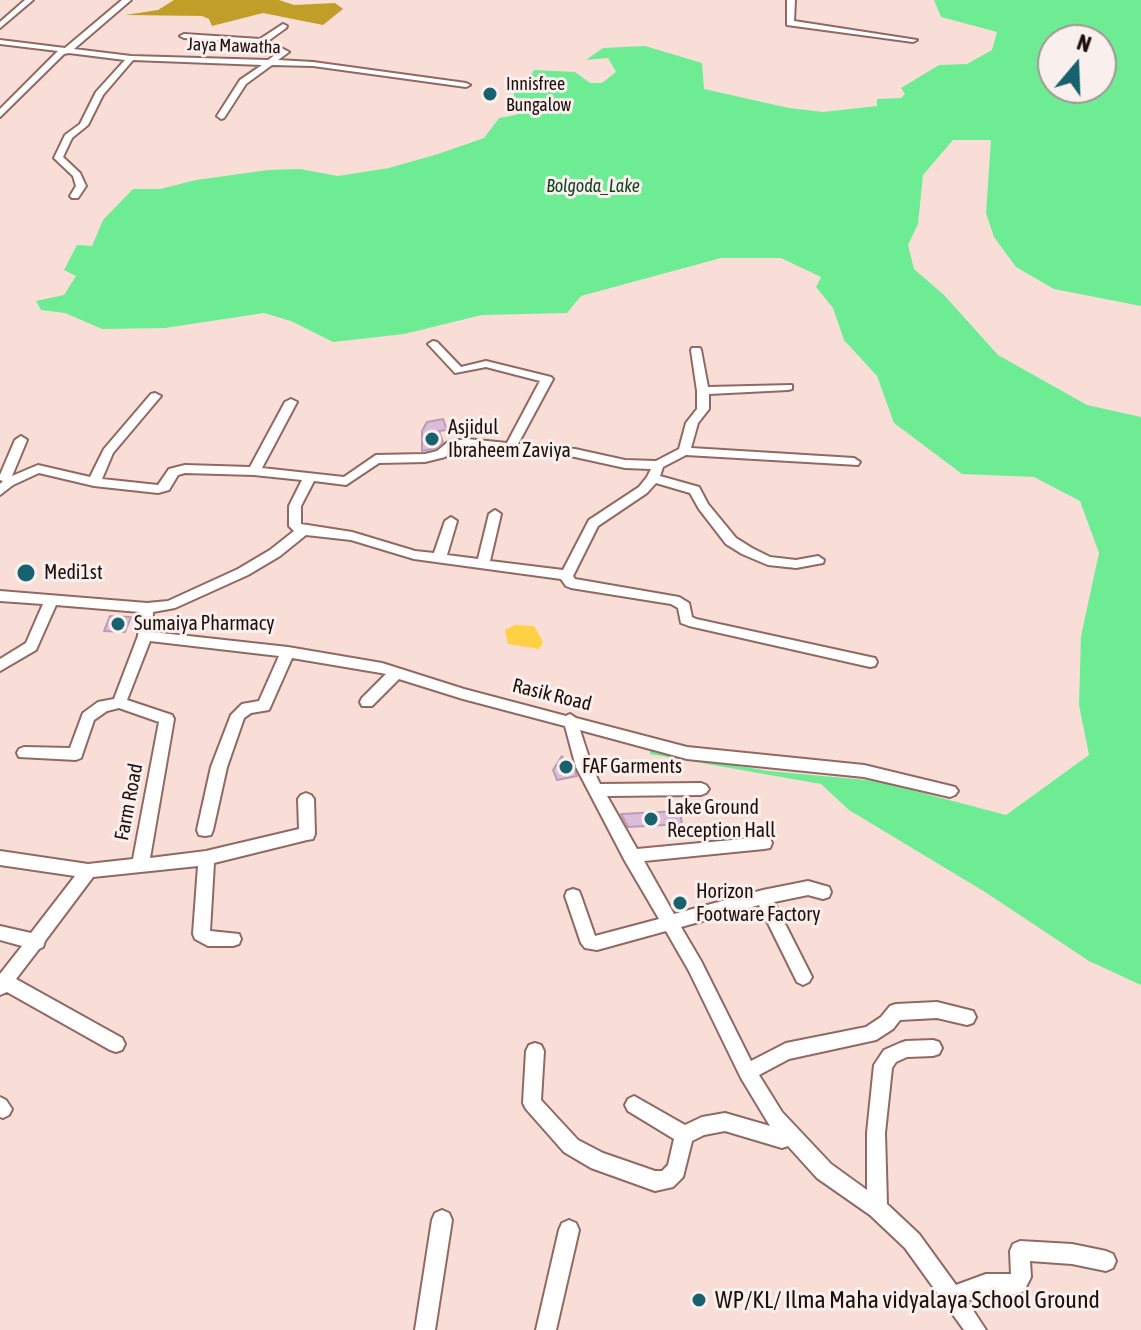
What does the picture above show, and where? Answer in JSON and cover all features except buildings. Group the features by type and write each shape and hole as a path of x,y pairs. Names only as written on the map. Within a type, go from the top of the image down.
{"street":[{"path":"0,26 29,0"},
{"path":"0,114 64,52 127,0"},
{"path":"791,0 790,23 913,40"},
{"path":"262,41 283,26"},
{"path":"184,36 262,41 285,52 243,82 221,116"},
{"name":"Jaya Mawatha","path":"0,42 131,58 340,67 466,85"},
{"path":"75,196 81,186 77,175 58,158 68,137 84,125 99,94 131,58"},
{"path":"433,344 459,371 486,364 547,379 511,446"},
{"path":"565,575 593,523 643,490 656,472 684,451 692,423 703,409 696,350"},
{"path":"703,391 788,387"},
{"path":"94,482 108,452 155,396"},
{"path":"254,471 291,402"},
{"path":"4,482 21,440"},
{"path":"4,482 35,470 94,482 158,489 165,487 173,472 185,469 254,471 346,481 376,459 425,458 441,454 452,445 467,443 511,446 575,453 656,472 695,490 703,506 731,541 758,556 768,561 796,564 818,560"},
{"path":"684,451 854,462"},
{"path":"35,470 41,458"},
{"path":"310,477 295,506 295,526 303,530 352,536 414,555 565,575 571,583 674,600 684,606 686,620 694,623 870,662"},
{"path":"483,564 495,514"},
{"path":"439,559 451,521"},
{"path":"0,596 147,608 170,605 243,572 275,553 303,530"},
{"path":"0,666 31,646 51,602"},
{"path":"24,753 76,754 88,717 103,706 119,703 145,636 147,608"},
{"name":"Rasik Road","path":"145,636 288,652 396,673 463,694 707,757 864,771 950,791"},
{"path":"205,830 219,767 238,715 247,708 264,706 288,652"},
{"path":"367,702 396,673"},
{"name":"Farm Road","path":"0,858 88,871 140,866 167,719 119,703"},
{"path":"570,720 584,767 695,966 747,1072 775,1118 824,1171 877,1208 912,1241 976,1330"},
{"path":"596,790 701,789"},
{"path":"140,866 206,858 307,834 306,799"},
{"path":"631,856 764,843"},
{"path":"206,858 201,934 208,939 233,939"},
{"path":"88,871 3,985 116,1044"},
{"path":"573,896 591,943 763,897 808,888 823,892"},
{"path":"763,897 803,977"},
{"path":"0,933 37,942"},
{"path":"747,1072 786,1051 870,1034 887,1023 896,1012 937,1010 967,1017"},
{"path":"877,1208 876,1133 883,1065 890,1056 906,1049 933,1048"},
{"path":"535,1051 532,1103 571,1146 598,1161 655,1181 666,1180 676,1170 684,1135"},
{"path":"634,1105 684,1135"},
{"path":"684,1135 702,1126 725,1122 782,1139 791,1136"},
{"path":"425,1330 442,1220"},
{"path":"546,1330 569,1230"},
{"path":"952,1296 986,1284 1017,1284 1021,1277 1020,1251 1072,1254 1106,1261"}],"shaded area":[{"path":"174,0 279,0 294,5 335,3 343,9 323,25 263,13 212,26 209,19 202,16 125,15 158,10"},
{"path":"515,625 534,626 543,642 539,649 508,644 505,630"}],"water":[{"name":"Bolgoda_Lake","path":"934,0 1141,0 1141,306 1054,289 1016,267 994,237 986,213 991,140 953,140 923,175 918,224 908,245 914,269 944,295 998,355 1087,405 1141,417 1141,985 1089,961 985,892 849,810 821,784 650,754 650,750 768,771 877,781 1006,815 1089,755 1079,705 1081,636 1099,553 1080,501 1034,477 962,474 894,423 877,376 844,340 833,308 816,287 821,277 781,258 721,258 581,296 567,313 482,315 404,334 333,342 291,321 264,313 165,328 102,329 65,313 41,310 36,301 64,295 76,276 64,270 77,245 92,246 103,220 133,189 160,189 196,180 268,170 300,169 338,176 389,168 438,154 484,138 499,118 516,115 518,110 512,105 516,83 529,79 534,70 575,72 590,83 602,83 616,72 608,58 586,60 603,48 645,46 702,63 704,89 789,108 823,112 877,106 877,99 901,98 905,94 901,88 939,65 967,64 992,50 997,32 941,17"}],"place":[{"name":"Innisfree Bungalow","path":"490,94"},
{"name":"Asjidul Ibraheem Zaviya","path":"432,439"},
{"name":"Medi1st","path":"26,573"},
{"name":"Sumaiya Pharmacy","path":"118,624"},
{"name":"FAF Garments","path":"566,767"},
{"name":"Lake Ground Reception Hall","path":"651,819"},
{"name":"Horizon Footware Factory","path":"680,903"},
{"name":"WP/KL/ Ilma Maha vidyalaya School Ground","path":"699,1300"}]}
